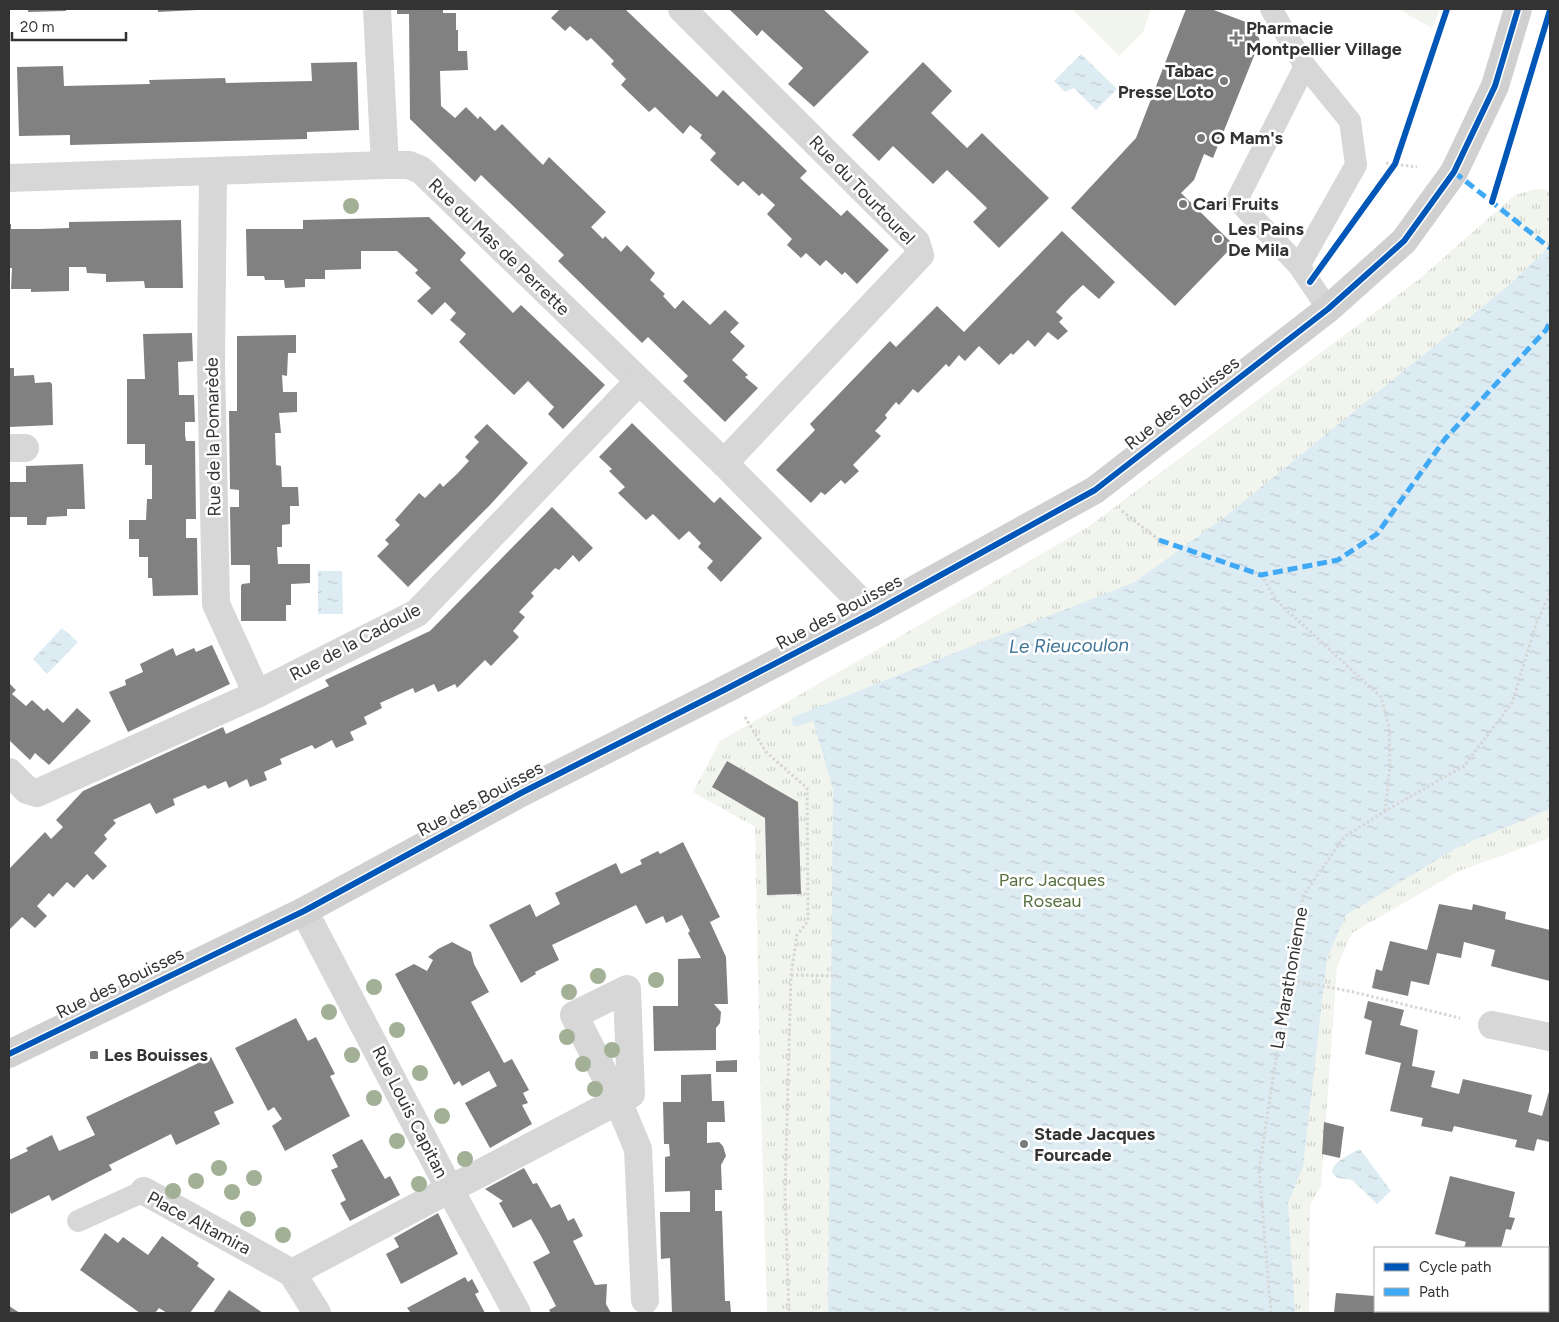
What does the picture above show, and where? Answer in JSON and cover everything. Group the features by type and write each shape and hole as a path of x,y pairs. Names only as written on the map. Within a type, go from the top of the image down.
{"street":[{"path":"377,9 385,165"},
{"name":"Rue du Tourtourel","path":"682,9 916,242 920,255 724,463"},
{"name":"Rue des Bouisses","path":"9,1054 304,911 521,793 872,613 1095,490 1328,309 1404,241 1454,172 1495,86 1518,9"},
{"name":"Rue du Mas de Perrette","path":"9,178 385,165 409,165 421,170 638,382 724,463 872,613"},
{"name":"Rue de la Pomarède","path":"212,172 211,364 216,604 257,694"},
{"name":"Rue de la Cadoule","path":"9,772 27,790 37,793 257,694 417,613 638,382"},
{"name":"Rue Louis Capitan","path":"304,911 449,1188 517,1313"},
{"path":"1492,1025 1550,1037"},
{"path":"309,1309 292,1273 449,1188 618,1101 638,1149 645,1300"},
{"name":"Place Altamira","path":"144,1191 292,1273"}],"lane":[{"path":"1271,9 1305,66 1350,121 1356,165 1299,266"},
{"path":"1305,66 1237,200 1299,266 1328,309"},
{"name":"Place Altamira","path":"78,1221 144,1191"}],"path":[{"path":"1390,172 1398,155"},
{"path":"1355,158 1454,172"},
{"path":"1095,490 1159,540"},
{"path":"1261,575 1276,601 1381,697 1389,736 1390,765 1385,810"},
{"path":"728,688 766,752 807,788 808,921 797,935 791,975 785,1192 789,1313"},
{"path":"791,975 841,976"},
{"path":"1288,979 1353,992 1492,1025"}],"green space":[{"path":"1072,9 1151,9 1143,32 1119,56"},
{"path":"1398,9 1440,9 1432,28"},
{"name":"Parc Jacques Roseau","path":"1536,189 1550,190 1550,838 1459,871 1352,933 1337,967 1321,1186 1310,1205 1309,1313 767,1313 755,827 693,792 720,741 1088,527 1418,280 1515,195"}],"water":[{"path":"1081,54 1117,89 1096,110 1074,88 1065,92 1054,81"},
{"name":"Parc Jacques Roseau","path":"1550,246 1550,809 1458,847 1346,915 1327,958 1303,1167 1288,1203 1295,1313 828,1313 833,789 810,710 1135,582 1226,516 1509,285"},
{"path":"318,571 342,571 343,614 318,614"},
{"path":"62,628 78,642 47,674 33,659"},
{"path":"1360,1149 1391,1191 1377,1204 1352,1180 1338,1178 1332,1171 1336,1164"}],"building":[{"path":"28,9 66,9 66,11 28,12"},
{"path":"158,9 198,9 198,10 158,12"},
{"path":"397,9 443,9 443,13 456,13 458,51 467,51 468,70 440,71 441,106 455,118 466,107 478,119 480,116 495,131 502,124 543,165 549,157 606,212 591,227 603,239 605,236 621,252 627,245 655,273 650,280 665,294 663,296 675,309 683,300 710,325 725,310 739,323 730,332 745,346 732,360 748,375 745,377 758,388 725,422 683,381 688,376 648,337 642,343 558,261 564,255 481,175 475,182 410,119 409,14 397,14"},
{"path":"560,9 625,9 717,97 723,90 807,171 800,178 841,216 847,210 889,250 857,284 845,272 842,275 826,260 820,266 806,253 801,258 787,245 792,239 767,214 775,205 762,193 759,196 743,181 738,186 710,160 716,153 700,138 702,135 690,125 683,134 655,107 649,112 621,85 626,79 611,64 614,61 591,38 587,41 570,26 565,31 551,18"},
{"path":"729,9 823,9 869,52 814,107 788,84 803,68 762,30 757,36"},
{"path":"1186,9 1211,9 1254,25 1260,41 1213,158 1204,154 1194,180 1181,193 1234,245 1175,306 1071,208 1136,138"},
{"path":"357,62 359,130 307,132 307,139 70,145 70,135 19,136 17,67 63,66 64,86 150,84 149,80 225,78 226,83 312,81 311,63"},
{"path":"923,62 952,91 931,113 967,148 982,133 1049,198 999,248 973,222 987,208 947,170 933,184 893,146 879,161 852,135"},
{"path":"429,217 466,253 460,260 513,313 521,305 605,385 563,429 548,414 554,407 528,381 514,395 459,342 466,334 450,320 456,313 445,302 432,315 417,301 431,288 415,273 418,270 397,251 361,251 361,269 325,270 325,279 305,279 305,287 285,288 284,280 265,280 264,276 247,276 246,229 303,229 303,220"},
{"path":"181,220 183,288 145,288 144,281 106,282 106,274 87,273 86,267 69,267 69,291 31,292 31,289 11,289 12,268 9,268 9,224 11,224 11,229 39,229 69,228 69,222"},
{"path":"1062,231 1115,282 1099,299 1083,285 1071,296 1056,312 1063,318 1059,322 1068,331 1058,340 1048,332 1035,347 1028,340 1013,355 1011,353 999,365 979,346 965,361 959,355 949,367 946,364 918,393 913,389 899,405 896,402 885,415 887,418 875,431 881,436 853,465 859,471 845,484 841,480 825,495 821,492 811,503 776,470 815,430 810,424 890,341 896,347 937,306 964,332"},
{"path":"192,333 193,361 178,362 179,395 194,395 195,422 185,422 185,435 186,441 195,441 196,519 186,519 186,538 197,538 198,595 153,596 152,578 148,578 148,557 139,557 139,539 129,539 129,520 146,520 147,499 152,499 152,465 145,465 145,444 127,444 127,379 145,379 143,334"},
{"path":"296,335 296,353 288,353 287,376 282,375 283,392 297,392 297,412 279,413 281,433 275,433 276,465 281,466 282,487 298,487 299,506 290,506 290,524 282,525 282,547 277,547 278,564 310,564 310,583 291,584 291,605 286,605 286,621 241,621 241,586 242,584 250,583 250,565 231,565 230,507 239,507 239,490 230,489 229,411 237,411 237,336"},
{"path":"9,368 14,368 14,376 34,375 35,383 50,382 52,384 53,425 9,427"},
{"path":"632,423 714,503 720,497 762,538 721,582 707,568 713,561 698,547 701,543 689,531 679,540 653,514 646,520 618,493 625,487 609,471 612,469 599,457"},
{"path":"487,424 528,463 490,505 408,587 377,556 389,544 385,540 400,525 395,520 419,493 425,498 440,483 443,487 469,461 465,457 479,442 474,437"},
{"path":"83,464 85,509 67,509 67,516 47,517 46,525 27,525 27,517 9,517 9,482 26,482 26,466"},
{"path":"552,507 593,548 579,562 573,555 559,570 555,568 531,593 534,596 519,612 525,617 513,631 519,637 491,666 485,660 457,688 455,684 438,692 434,684 415,693 413,688 380,703 382,708 364,717 367,724 350,732 354,740 336,748 332,740 315,749 312,745 280,759 282,764 264,772 267,780 250,787 247,779 229,788 226,781 208,789 205,785 173,799 175,805 156,814 150,803 113,820 116,823 104,835 107,839 94,853 107,866 93,880 87,874 74,888 67,882 53,897 49,893 37,906 47,916 35,928 22,917 9,930 9,869 45,832 51,839 63,827 56,820 83,791 223,727 226,734 329,686 325,680 430,631"},
{"path":"212,645 230,684 128,732 109,692 126,685 125,680 143,672 140,664 173,648 176,656 194,648 196,652"},
{"path":"9,683 16,690 12,694 26,706 32,700 44,711 47,708 63,723 77,708 91,721 49,765 35,753 30,760 9,740"},
{"path":"727,761 798,802 801,894 767,895 765,818 712,787"},
{"path":"683,842 720,917 710,922 726,957 728,1004 714,1004 721,1012 720,1023 716,1028 716,1050 654,1051 653,1006 678,1006 678,959 701,958 688,933 690,931 682,915 666,923 663,916 646,924 636,905 552,945 559,960 535,972 536,974 521,983 489,925 530,904 536,917 560,904 555,893 616,863 621,874 642,864 640,860 658,851 660,854"},
{"path":"1439,904 1472,910 1473,904 1506,912 1505,919 1550,930 1550,981 1491,966 1495,950 1464,942 1461,958 1437,953 1429,985 1411,981 1408,996 1372,988 1376,969 1382,971 1390,941 1427,950"},
{"path":"452,942 471,952 474,964 489,992 471,1002 504,1063 512,1059 529,1090 523,1093 528,1103 522,1105 532,1124 490,1148 465,1103 497,1086 489,1071 462,1086 459,1081 454,1085 395,974 414,964 427,971 433,960 428,957"},
{"path":"1368,1001 1404,1010 1400,1025 1418,1030 1412,1066 1435,1071 1431,1087 1459,1094 1463,1079 1532,1095 1528,1112 1542,1116 1550,1088 1550,1142 1537,1139 1534,1151 1515,1147 1517,1140 1454,1126 1452,1132 1421,1126 1423,1118 1390,1111 1401,1063 1365,1054 1372,1021 1364,1018"},
{"path":"296,1018 308,1041 316,1037 335,1074 330,1076 350,1116 285,1151 272,1126 282,1119 274,1107 268,1111 235,1048"},
{"path":"211,1057 234,1103 214,1112 220,1124 176,1145 171,1134 109,1165 112,1170 52,1201 49,1195 11,1214 9,1209 9,1160 28,1151 26,1148 52,1135 59,1151 95,1135 86,1117"},
{"path":"737,1060 737,1072 716,1072 716,1061"},
{"path":"711,1074 712,1101 724,1101 725,1122 707,1122 707,1143 719,1142 723,1146 726,1156 721,1165 722,1190 715,1190 715,1211 722,1211 725,1301 730,1301 731,1313 672,1313 670,1258 661,1259 660,1212 690,1212 690,1191 665,1192 665,1157 670,1156 669,1144 664,1144 663,1102 681,1102 681,1075"},
{"path":"1324,1122 1344,1127 1340,1158 1322,1154"},
{"path":"362,1139 385,1179 390,1176 400,1195 350,1221 340,1203 346,1200 331,1170 338,1167 332,1155"},
{"path":"524,1168 533,1184 537,1183 551,1208 560,1204 568,1221 574,1218 583,1236 573,1241 595,1285 607,1284 606,1304 611,1313 551,1313 549,1310 556,1306 533,1262 550,1253 531,1219 513,1228 499,1203 503,1201 485,1189"},
{"path":"1450,1176 1515,1192 1509,1217 1515,1218 1511,1230 1506,1229 1501,1247 1464,1247 1466,1242 1435,1234"},
{"path":"438,1213 458,1254 401,1284 386,1254 399,1247 394,1238"},
{"path":"105,1233 118,1243 123,1237 148,1255 162,1236 199,1263 197,1266 215,1279 190,1313 167,1313 159,1308 155,1313 140,1313 80,1270"},
{"path":"465,1277 468,1282 472,1279 479,1292 475,1294 485,1313 411,1313 407,1308"},
{"path":"229,1290 263,1313 213,1313"},
{"path":"1336,1293 1374,1296 1374,1312 1380,1312 1380,1313 1334,1313"},
{"path":"9,1305 12,1308 20,1313 9,1313"},
{"path":"1396,1312 1424,1312 1424,1313"}],"waterway":[{"name":"Le Rieucoulon","path":"797,721 825,711"}],"marked path":[{"path":"1454,172 1550,248"},
{"path":"1159,540 1261,575 1338,560 1377,534 1445,439 1546,330 1550,322"}],"cycle path":[{"path":"1310,282 1395,164 1447,9"},
{"path":"9,1054 304,911 521,793 872,613 1095,490 1328,309 1404,241 1454,172 1495,86 1518,9"},
{"path":"1492,202 1550,10"}],"place":[{"name":"Pharmacie Montpellier Village","path":"1236,38"},
{"name":"Tabac Presse Loto","path":"1224,81"},
{"name":"O Mam's","path":"1201,138"},
{"name":"Cari Fruits","path":"1183,204"},
{"name":"Les Pains De Mila","path":"1218,239"},
{"name":"Les Bouisses","path":"94,1055"},
{"name":"Stade Jacques Fourcade","path":"1024,1144"}]}
